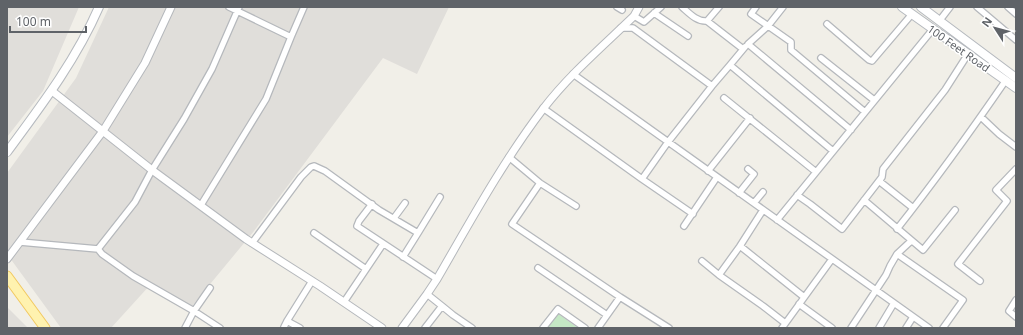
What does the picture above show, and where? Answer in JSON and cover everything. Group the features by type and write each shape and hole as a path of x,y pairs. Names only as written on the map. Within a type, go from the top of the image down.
{"main road":[{"path":"7,152 52,91 83,40 98,7"},
{"name":"100 Feet Road","path":"902,7 1016,88"},
{"path":"921,7 1016,78"},
{"path":"7,276 45,328"}],"street":[{"path":"7,259 103,131 145,63 171,7"},
{"path":"229,7 238,9 291,37"},
{"path":"201,205 266,99 304,7"},
{"path":"402,328 437,279 509,157 543,108 573,74 634,16 639,7"},
{"path":"622,28 633,28 644,22 661,7"},
{"path":"682,7 697,19 703,22 707,21 743,50"},
{"path":"707,21 719,7"},
{"path":"756,7 751,14 791,42 791,50 865,112"},
{"path":"642,179 668,142 712,86 748,44 768,26 783,7"},
{"path":"940,20 950,7"},
{"path":"977,7 1016,40"},
{"path":"1008,7 1016,14"},
{"path":"98,249 135,202 152,170 184,119 212,69 238,9"},
{"path":"654,13 688,36"},
{"path":"827,24 872,61 912,14"},
{"path":"634,16 644,22"},
{"path":"633,28 712,86"},
{"path":"777,220 933,29"},
{"path":"748,44 850,130"},
{"path":"797,195 842,229 882,178 883,169 944,90 968,54"},
{"path":"821,58 874,100"},
{"path":"730,65 833,151"},
{"path":"573,74 929,328"},
{"path":"897,229 1006,80"},
{"path":"52,91 152,170 252,243 382,328"},
{"path":"724,98 816,172"},
{"path":"543,108 693,214"},
{"path":"980,117 1016,147"},
{"path":"708,171 750,118"},
{"path":"509,157 540,183 576,206"},
{"path":"252,243 301,178 311,167 314,166 324,171 379,210 418,233"},
{"path":"739,193 754,174 748,169"},
{"path":"980,281 958,264 1007,201 996,190 1016,169"},
{"path":"684,226 717,177"},
{"path":"879,181 913,208"},
{"path":"540,183 512,224 666,327"},
{"path":"754,203 763,192"},
{"path":"403,257 440,197"},
{"path":"864,200 923,250 955,210"},
{"path":"394,218 405,203"},
{"path":"372,204 357,226 437,279"},
{"path":"719,275 764,210"},
{"path":"314,233 366,269"},
{"path":"851,328 876,291 897,254 911,241"},
{"path":"20,242 98,249 102,254 133,276 194,311 220,328"},
{"path":"344,302 383,244"},
{"path":"740,246 804,297"},
{"path":"897,254 963,300 942,328"},
{"path":"702,261 763,306 783,326 832,259"},
{"path":"538,268 607,315"},
{"path":"300,328 286,324 312,281"},
{"path":"185,328 194,311 210,288"},
{"path":"427,294 472,328"},
{"path":"598,328 620,297"},
{"path":"1016,300 1009,311 1016,317"},
{"path":"879,328 894,303"},
{"path":"799,304 832,328"},
{"path":"425,328 442,306"},
{"path":"543,328 558,309 584,328"},
{"path":"906,328 914,317"}],"shaded area":[{"path":"7,7 79,7 43,91 7,137"},
{"path":"109,7 449,7 417,74 383,58 254,231 192,306 151,284 111,328 61,328 7,254 7,173 76,78"},
{"path":"7,307 28,328 7,328"}],"green space":[{"path":"557,313 578,328 545,328"}]}
